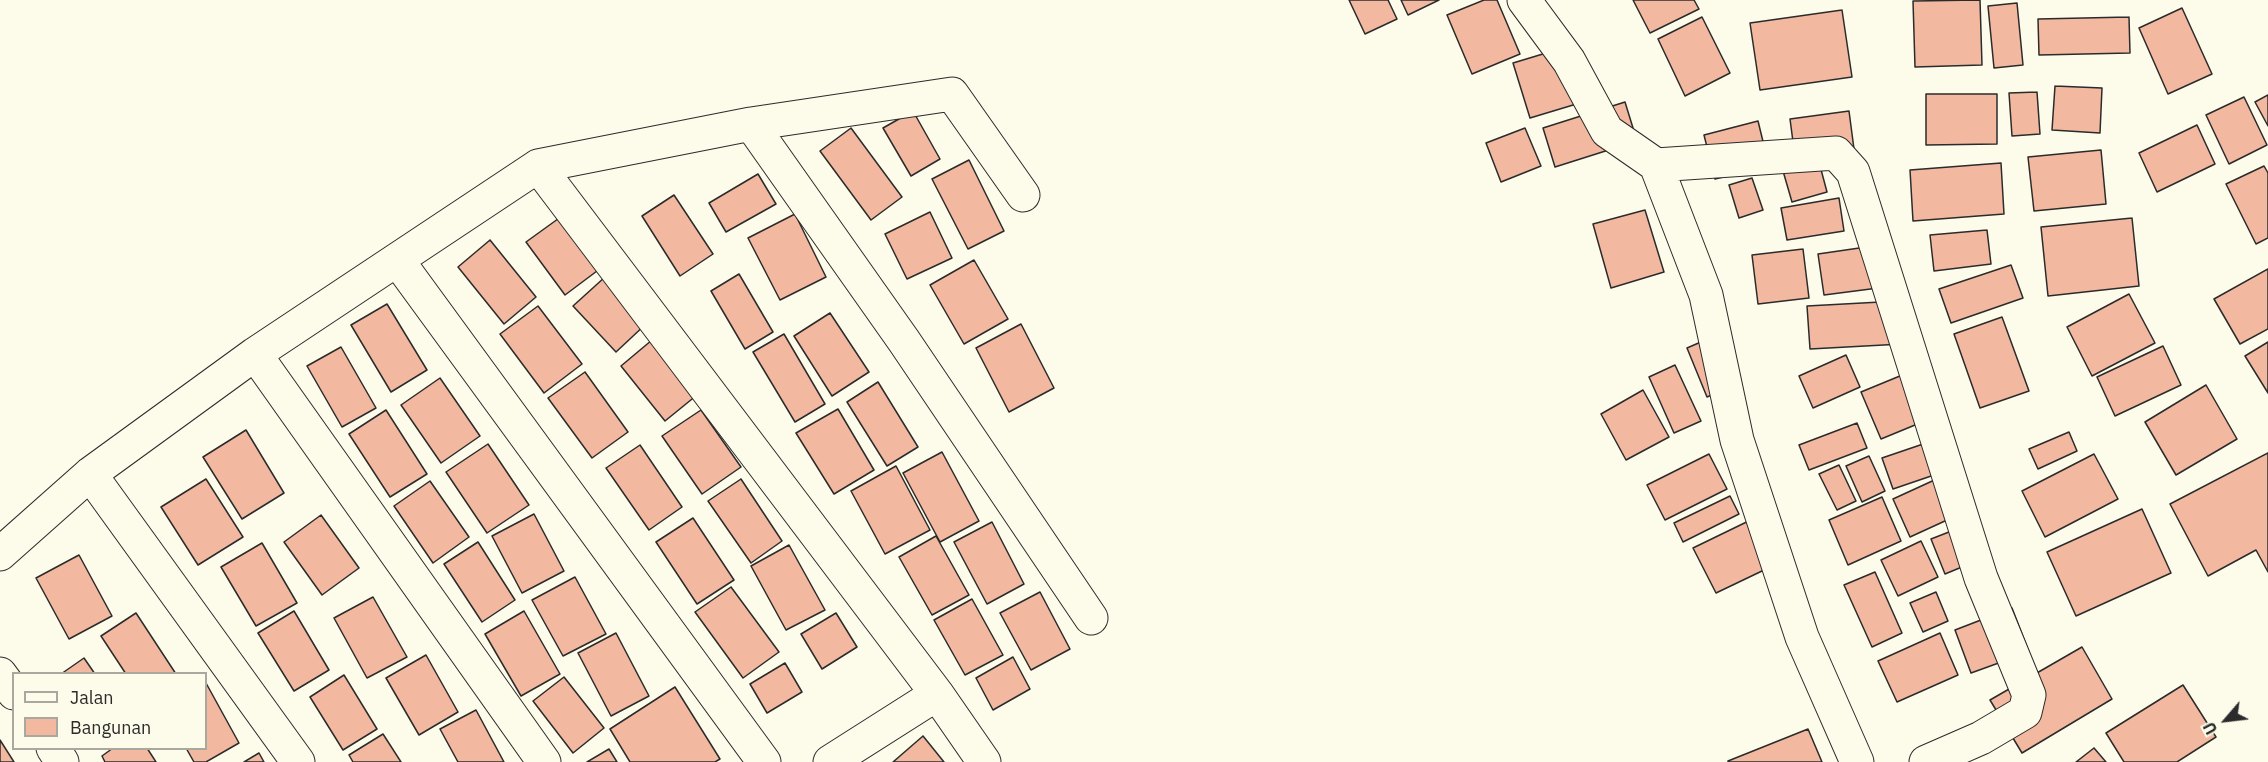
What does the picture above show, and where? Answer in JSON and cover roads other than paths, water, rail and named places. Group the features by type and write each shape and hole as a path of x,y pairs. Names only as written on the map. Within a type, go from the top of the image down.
{"street":[{"path":"1524,0 1569,61 1607,131 1656,165 1706,295 1737,440 1799,626 1857,762"},
{"path":"0,554 90,474 255,354 538,166 751,124 952,94 1023,195"},
{"path":"751,124 904,340 1091,618"},
{"path":"1656,165 1836,153 1853,172 1981,578 2029,695 2025,712 1981,738 1926,762"},
{"path":"538,166 937,694 984,762"},
{"path":"398,261 764,762"},
{"path":"255,354 544,762"},
{"path":"90,474 298,762"},
{"path":"0,674 12,690"},
{"path":"830,762 937,694"}]}
